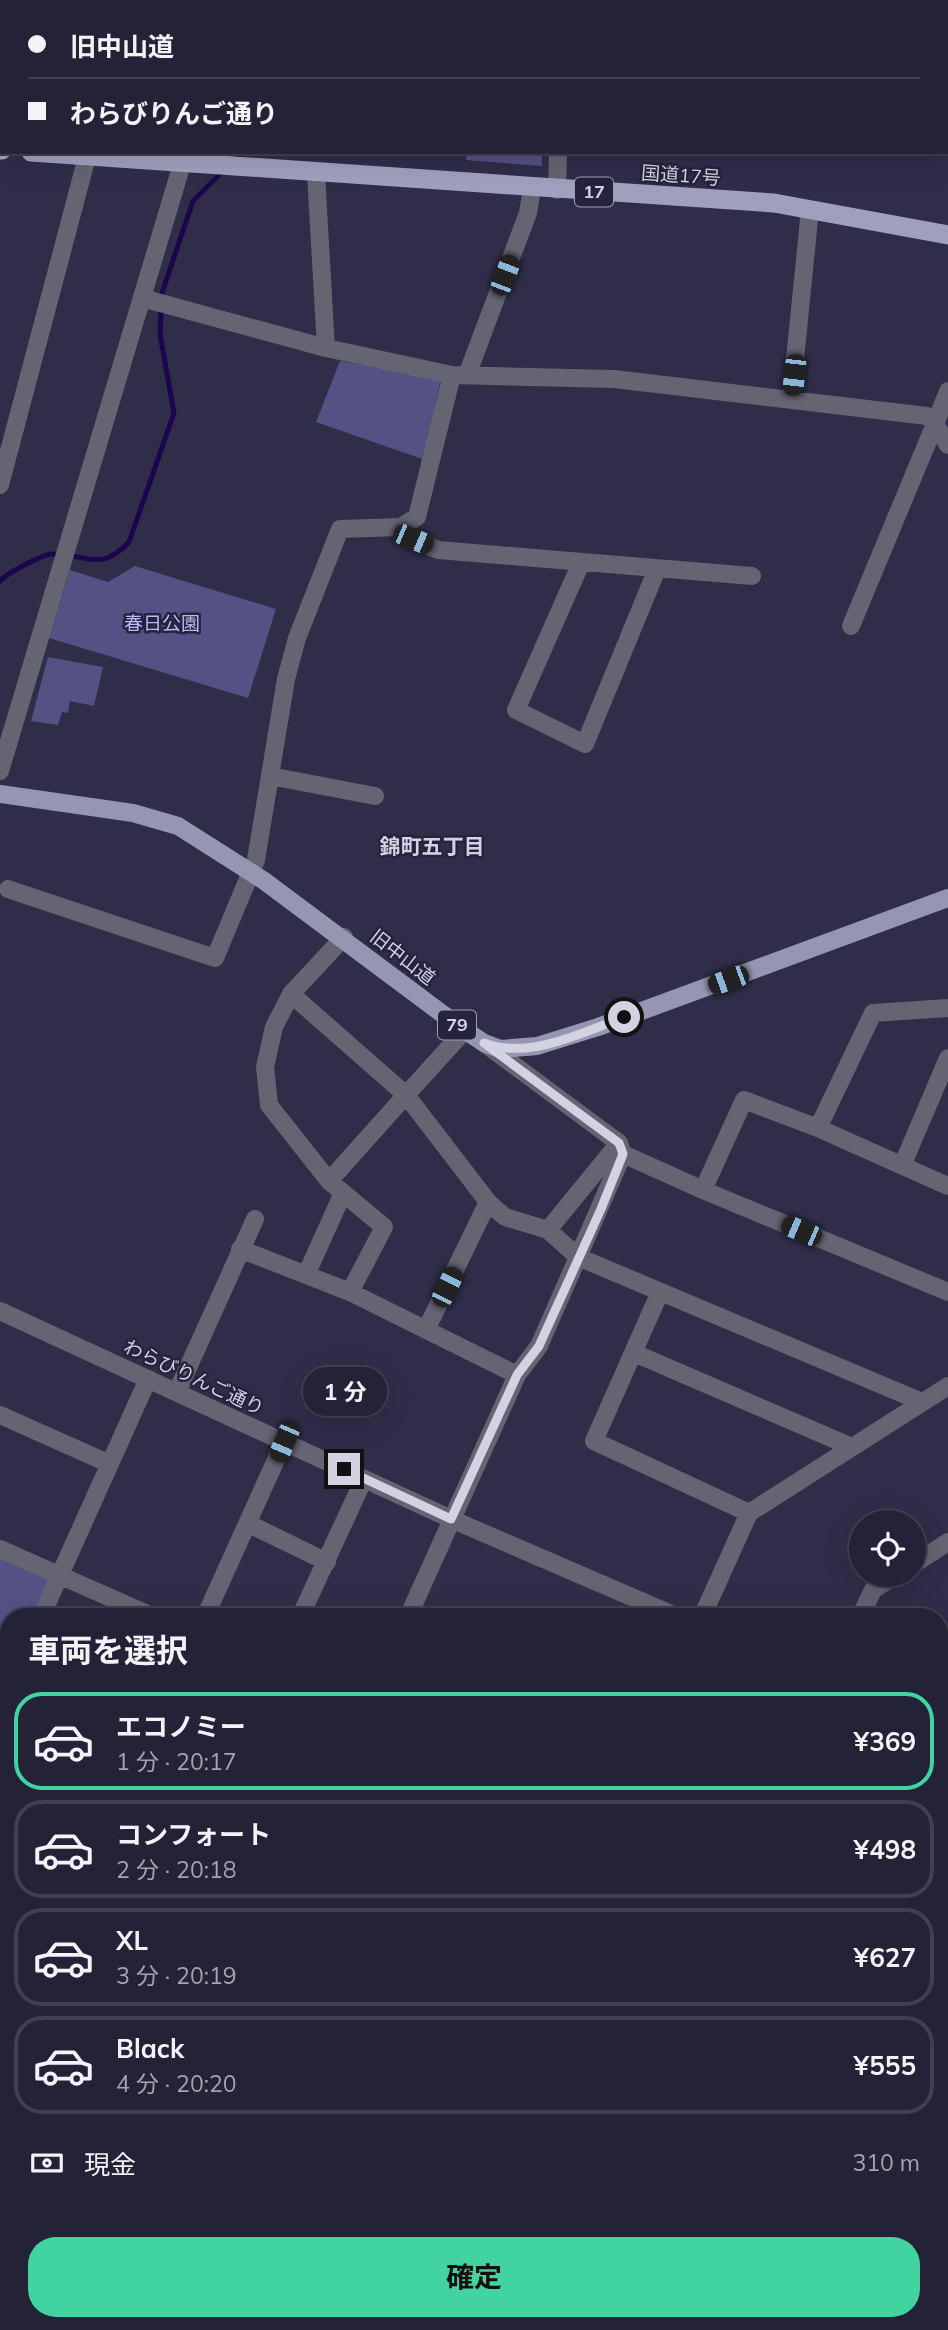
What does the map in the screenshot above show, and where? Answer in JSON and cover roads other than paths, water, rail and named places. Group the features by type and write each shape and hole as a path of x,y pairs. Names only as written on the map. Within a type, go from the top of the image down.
{"highway":[{"name":"国道17号","path":"53,154 182,164 224,160 316,174 774,204 948,235"}],"main road":[{"name":"旧中山道","path":"0,794 154,819 178,827 252,872 344,937 484,1043 500,1049 518,1049 598,1027 948,898"}],"street":[{"path":"557,190 558,154"},
{"path":"0,485 87,157"},
{"path":"0,771 60,570 155,302 182,164"},
{"path":"316,174 326,348"},
{"path":"8,889 215,958 252,872 286,679 297,638 340,529 401,527 417,517 460,375 528,213 532,188"},
{"path":"791,400 810,210"},
{"path":"155,302 326,348 460,375 614,379 931,420 948,445"},
{"path":"851,626 931,420 948,391"},
{"path":"401,527 413,539 438,550 752,576"},
{"path":"581,563 516,710 585,744 657,569"},
{"path":"270,776 375,796"},
{"path":"344,937 291,994 274,1027 265,1067 269,1105 336,1187 384,1227 350,1292"},
{"path":"291,994 406,1095 488,1202 505,1217 548,1230 578,1257 922,1402"},
{"path":"818,1128 873,1013 948,1008"},
{"path":"306,1275 336,1187 406,1095 466,1030"},
{"path":"484,1043 621,1148 703,1190 948,1292"},
{"path":"902,1166 948,1058"},
{"path":"703,1190 744,1100 818,1128 948,1186"},
{"path":"548,1230 621,1148"},
{"path":"412,1608 517,1375 539,1346 621,1148"},
{"path":"426,1330 488,1202"},
{"path":"177,1392 255,1219"},
{"path":"240,1249 350,1292 517,1375"},
{"path":"660,1292 594,1441 749,1513"},
{"name":"わらびりんご通り","path":"0,1311 451,1519 651,1608"},
{"path":"634,1353 852,1447"},
{"path":"45,1608 148,1379"},
{"path":"706,1608 749,1513 948,1386"},
{"path":"0,1415 110,1464"},
{"path":"209,1608 284,1442"},
{"path":"304,1608 364,1479"},
{"path":"248,1524 327,1562"},
{"path":"926,1556 948,1542"},
{"path":"0,1549 133,1608"},
{"path":"864,1608 873,1590 878,1587"}],"waterway":[{"path":"234,161 240,154"},
{"path":"0,581 25,564 48,555 101,559 110,557 129,542 174,413 160,334 162,293 193,201 224,170"}],"district":[{"name":"錦町五丁目","path":"432,847"}],"park label":[{"name":"春日公園","path":"162,623"}]}
